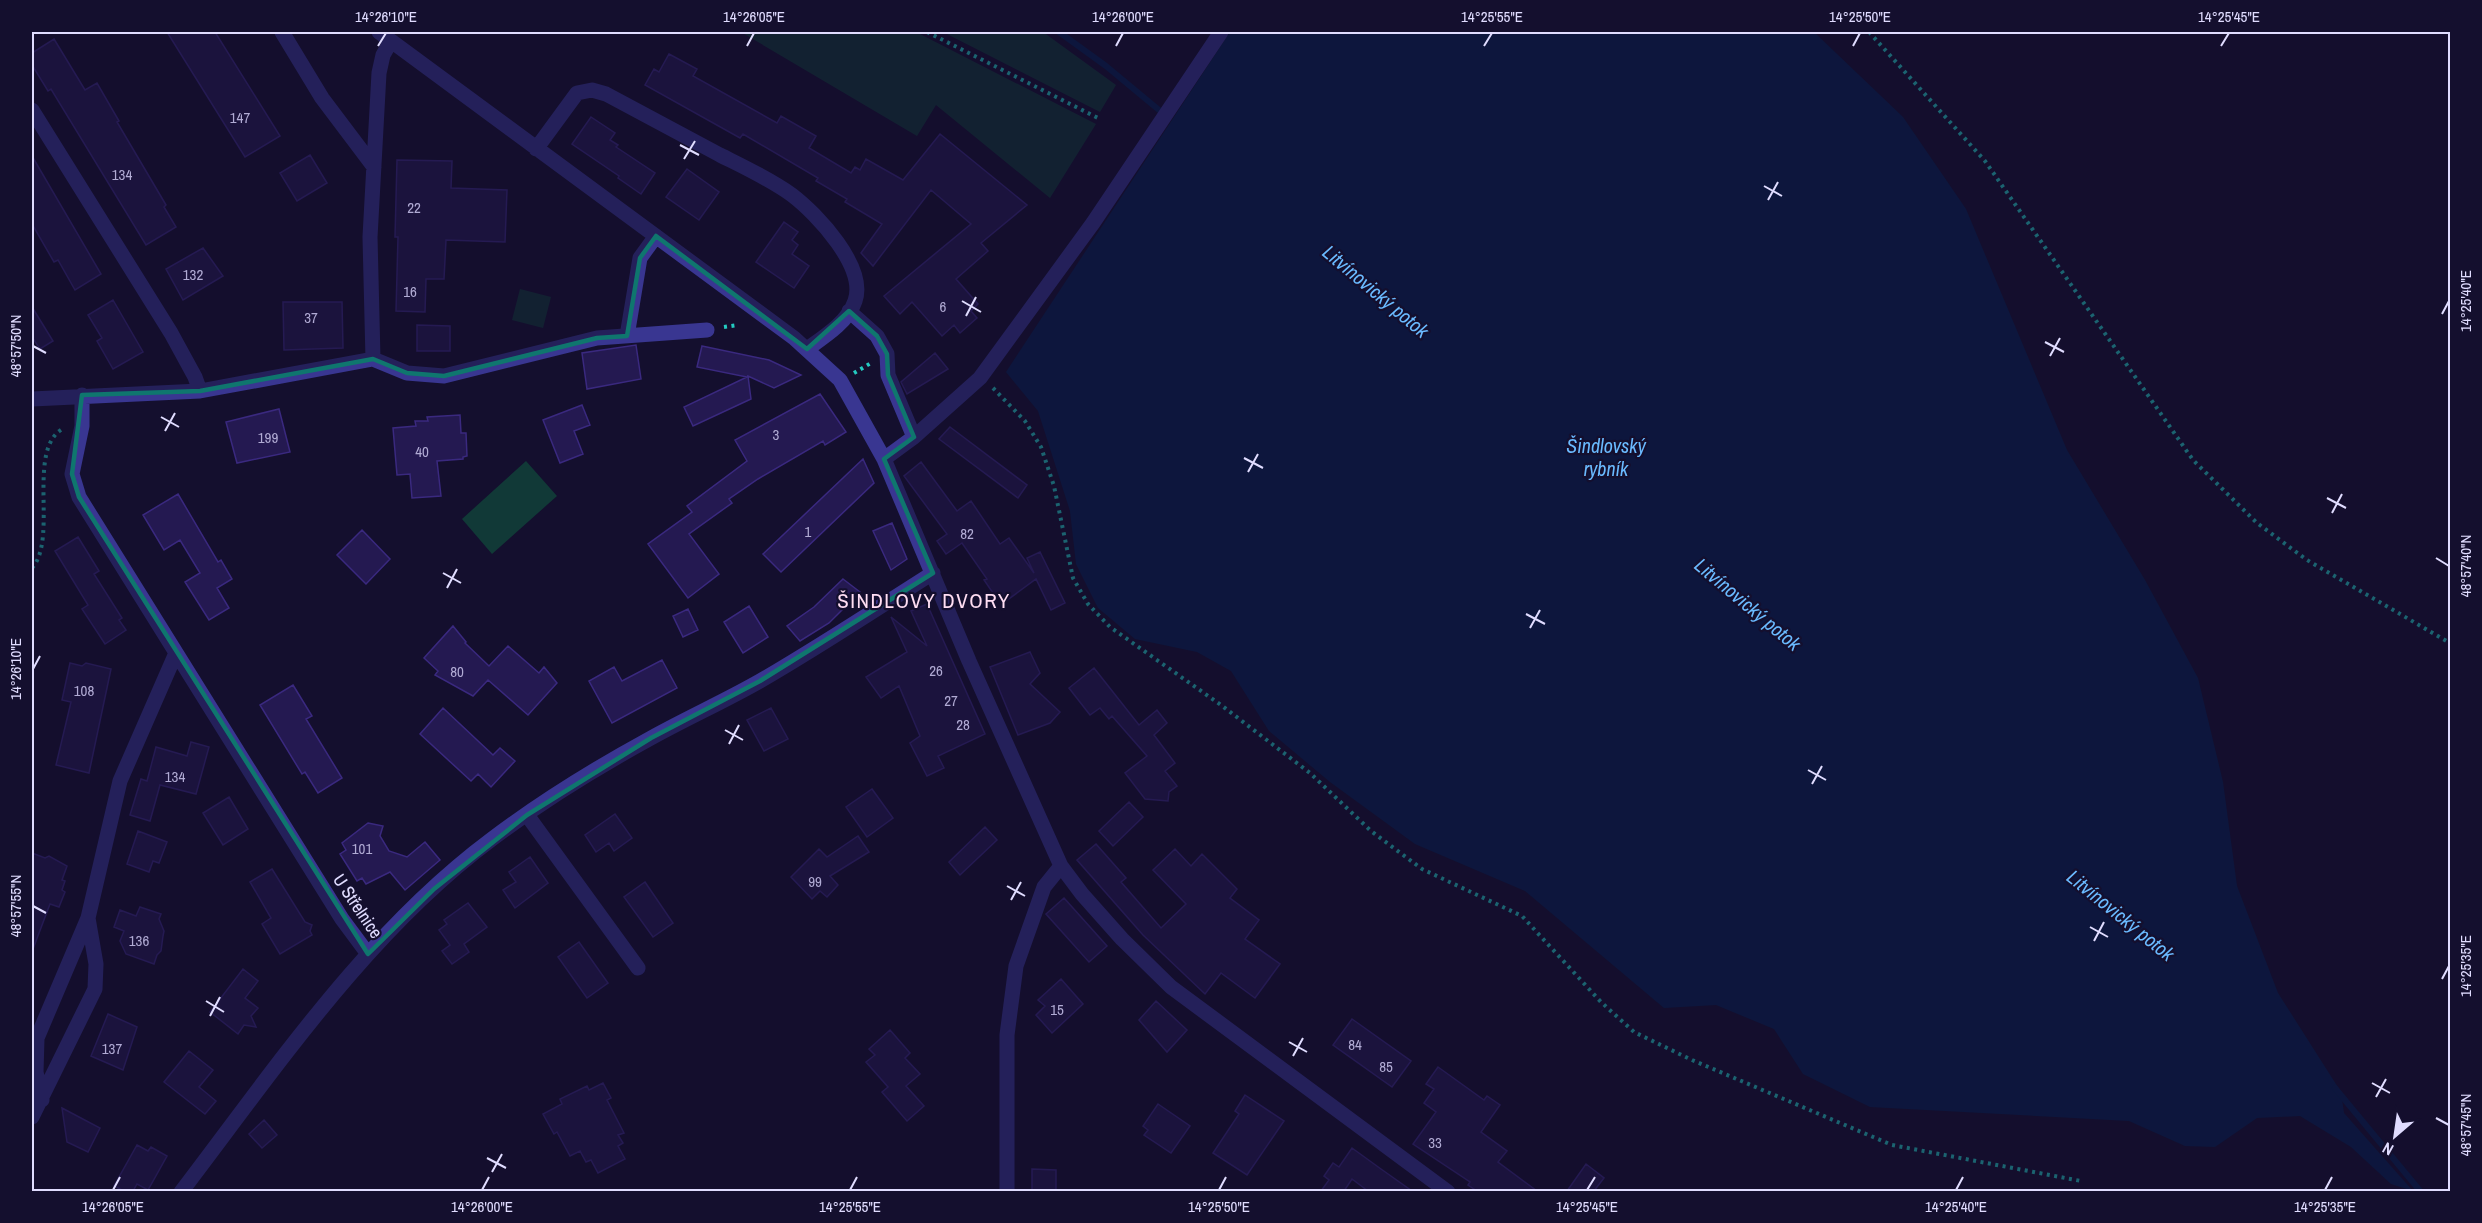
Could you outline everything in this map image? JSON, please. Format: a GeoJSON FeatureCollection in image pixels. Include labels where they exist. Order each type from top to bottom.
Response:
{"type":"FeatureCollection","features":[{"type":"Feature","properties":{"kind":"street"},"geometry":{"type":"LineString","coordinates":[[282,32],[322,98],[374,167]]}},
{"type":"Feature","properties":{"kind":"street"},"geometry":{"type":"LineString","coordinates":[[884,459],[914,437],[980,378],[1093,223],[1221,32]]}},
{"type":"Feature","properties":{"kind":"street"},"geometry":{"type":"LineString","coordinates":[[373,359],[370,237],[379,73],[385,36]]}},
{"type":"Feature","properties":{"kind":"street"},"geometry":{"type":"LineString","coordinates":[[385,36],[807,349],[840,380],[884,459],[978,682],[1061,867],[1122,939],[1171,987],[1448,1191]]}},
{"type":"Feature","properties":{"kind":"street"},"geometry":{"type":"LineString","coordinates":[[536,149],[577,93],[592,90],[606,94],[765,178],[793,196],[818,220],[853,267],[856,300],[845,319],[807,349]]}},
{"type":"Feature","properties":{"kind":"street"},"geometry":{"type":"LineString","coordinates":[[32,111],[171,333],[200,391]]}},
{"type":"Feature","properties":{"kind":"street"},"geometry":{"type":"LineString","coordinates":[[627,336],[640,258],[656,236]]}},
{"type":"Feature","properties":{"kind":"street"},"geometry":{"type":"LineString","coordinates":[[849,311],[877,336],[887,354],[888,375],[914,437]]}},
{"type":"Feature","properties":{"kind":"street"},"geometry":{"type":"LineString","coordinates":[[32,399],[200,391],[373,359],[407,373],[444,376],[597,338],[707,330]]}},
{"type":"Feature","properties":{"kind":"street","name":"U Střelnice"},"geometry":{"type":"LineString","coordinates":[[82,395],[81,423],[72,474],[79,497],[342,919],[368,954],[309,1026],[182,1191]]}},
{"type":"Feature","properties":{"kind":"street"},"geometry":{"type":"LineString","coordinates":[[368,954],[434,889],[491,840],[526,815],[651,738],[760,681],[933,573]]}},
{"type":"Feature","properties":{"kind":"street"},"geometry":{"type":"LineString","coordinates":[[42,1100],[36,1072],[37,1038],[88,918],[120,781],[176,653]]}},
{"type":"Feature","properties":{"kind":"street"},"geometry":{"type":"LineString","coordinates":[[526,815],[638,968]]}},
{"type":"Feature","properties":{"kind":"street"},"geometry":{"type":"LineString","coordinates":[[1007,1191],[1007,1035],[1016,966],[1044,887],[1061,867]]}},
{"type":"Feature","properties":{"kind":"street"},"geometry":{"type":"LineString","coordinates":[[32,1117],[95,989],[96,964],[88,918]]}},
{"type":"Feature","properties":{"kind":"path"},"geometry":{"type":"LineString","coordinates":[[927,32],[1098,118]]}},
{"type":"Feature","properties":{"kind":"path"},"geometry":{"type":"LineString","coordinates":[[1869,32],[1985,161],[2193,460],[2257,523],[2307,560],[2451,643]]}},
{"type":"Feature","properties":{"kind":"path"},"geometry":{"type":"LineString","coordinates":[[858,371],[867,365]]}},
{"type":"Feature","properties":{"kind":"path"},"geometry":{"type":"LineString","coordinates":[[980,378],[1002,396],[1025,421],[1041,447],[1054,486],[1073,578],[1088,604],[1110,627],[1221,705],[1310,773],[1371,831],[1422,869],[1522,916],[1601,1002],[1634,1032],[1692,1060],[1893,1145],[2081,1181]]}},
{"type":"Feature","properties":{"kind":"path"},"geometry":{"type":"LineString","coordinates":[[32,568],[37,562],[41,546],[46,454],[52,438],[60,430],[81,423]]}},
{"type":"Feature","properties":{"kind":"highlighted area"},"geometry":{"type":"Polygon","coordinates":[[[656,236],[807,349],[849,311],[877,336],[887,354],[888,375],[914,437],[884,459],[933,573],[760,681],[651,738],[527,815],[434,889],[368,954],[79,497],[72,474],[82,395],[200,391],[373,359],[407,373],[444,376],[597,338],[627,336],[640,258],[656,236]]]}},
{"type":"Feature","properties":{"kind":"green space"},"geometry":{"type":"Polygon","coordinates":[[[741,32],[916,32],[1096,124],[1050,198],[936,105],[917,136],[741,32]]]}},
{"type":"Feature","properties":{"kind":"green space"},"geometry":{"type":"Polygon","coordinates":[[[943,32],[1043,32],[1116,85],[1100,112],[943,32]]]}},
{"type":"Feature","properties":{"kind":"green space"},"geometry":{"type":"Polygon","coordinates":[[[520,289],[551,297],[543,328],[512,320],[520,289]]]}},
{"type":"Feature","properties":{"kind":"green space"},"geometry":{"type":"Polygon","coordinates":[[[526,461],[557,496],[492,554],[462,519],[526,461]]]}},
{"type":"Feature","properties":{"kind":"water","name":"Šindlovský rybník"},"geometry":{"type":"Polygon","coordinates":[[[1230,32],[1814,32],[1903,117],[1966,209],[2067,450],[2145,580],[2198,678],[2223,782],[2237,886],[2278,993],[2341,1092],[2344,1113],[2413,1191],[2391,1184],[2351,1147],[2300,1116],[2257,1118],[2215,1147],[2185,1146],[2129,1121],[1870,1107],[1803,1074],[1774,1029],[1716,1005],[1664,1008],[1525,891],[1415,844],[1330,782],[1269,731],[1231,671],[1197,652],[1135,639],[1098,608],[1076,564],[1070,511],[1038,411],[1006,372],[1230,32]]]}},
{"type":"Feature","properties":{"kind":"building"},"geometry":{"type":"Polygon","coordinates":[[[167,32],[215,32],[280,136],[245,157],[167,32]]]}},
{"type":"Feature","properties":{"kind":"building"},"geometry":{"type":"Polygon","coordinates":[[[54,39],[85,90],[97,83],[166,205],[164,207],[176,227],[146,245],[51,89],[48,91],[32,65],[32,53],[54,39]]]}},
{"type":"Feature","properties":{"kind":"building"},"geometry":{"type":"Polygon","coordinates":[[[669,54],[697,69],[693,76],[777,123],[781,116],[816,136],[809,148],[851,173],[855,167],[860,170],[866,159],[903,180],[940,134],[1027,205],[981,243],[988,251],[956,279],[978,304],[971,311],[977,318],[960,333],[954,325],[942,336],[912,302],[900,314],[884,296],[971,224],[931,190],[873,266],[861,253],[882,224],[845,202],[847,199],[816,181],[818,178],[743,134],[740,138],[645,85],[654,69],[659,72],[669,54]]]}},
{"type":"Feature","properties":{"kind":"building"},"geometry":{"type":"Polygon","coordinates":[[[591,117],[615,133],[610,140],[618,145],[616,147],[655,173],[641,194],[572,144],[591,117]]]}},
{"type":"Feature","properties":{"kind":"building"},"geometry":{"type":"Polygon","coordinates":[[[310,155],[327,183],[297,201],[280,173],[310,155]]]}},
{"type":"Feature","properties":{"kind":"building"},"geometry":{"type":"Polygon","coordinates":[[[32,156],[101,274],[75,290],[58,260],[54,262],[32,224],[32,156]]]}},
{"type":"Feature","properties":{"kind":"building"},"geometry":{"type":"Polygon","coordinates":[[[397,160],[452,161],[451,188],[507,190],[505,242],[446,240],[444,279],[426,279],[425,312],[396,311],[397,160]]]}},
{"type":"Feature","properties":{"kind":"building"},"geometry":{"type":"Polygon","coordinates":[[[687,169],[719,192],[699,220],[666,197],[687,169]]]}},
{"type":"Feature","properties":{"kind":"building"},"geometry":{"type":"Polygon","coordinates":[[[784,222],[798,232],[792,240],[798,245],[792,254],[809,266],[794,288],[756,262],[784,222]]]}},
{"type":"Feature","properties":{"kind":"building"},"geometry":{"type":"Polygon","coordinates":[[[203,248],[223,276],[183,300],[166,269],[203,248]]]}},
{"type":"Feature","properties":{"kind":"building"},"geometry":{"type":"Polygon","coordinates":[[[113,300],[143,352],[113,369],[97,341],[102,338],[88,315],[113,300]]]}},
{"type":"Feature","properties":{"kind":"building"},"geometry":{"type":"Polygon","coordinates":[[[283,302],[342,302],[343,348],[284,350],[283,302]]]}},
{"type":"Feature","properties":{"kind":"building"},"geometry":{"type":"Polygon","coordinates":[[[32,307],[53,341],[40,349],[32,337],[32,307]]]}},
{"type":"Feature","properties":{"kind":"building"},"geometry":{"type":"Polygon","coordinates":[[[417,325],[450,326],[450,351],[417,351],[417,325]]]}},
{"type":"Feature","properties":{"kind":"building"},"geometry":{"type":"Polygon","coordinates":[[[636,345],[641,379],[587,389],[582,353],[636,345]]]}},
{"type":"Feature","properties":{"kind":"building"},"geometry":{"type":"Polygon","coordinates":[[[702,346],[769,360],[801,375],[774,388],[748,376],[751,399],[693,426],[684,407],[747,377],[697,367],[702,346]]]}},
{"type":"Feature","properties":{"kind":"building"},"geometry":{"type":"Polygon","coordinates":[[[935,353],[948,369],[907,394],[901,382],[935,353]]]}},
{"type":"Feature","properties":{"kind":"building"},"geometry":{"type":"Polygon","coordinates":[[[820,394],[846,432],[825,445],[823,441],[758,479],[729,499],[732,503],[689,534],[719,574],[688,598],[648,544],[692,512],[687,506],[747,461],[735,440],[820,394]]]}},
{"type":"Feature","properties":{"kind":"building"},"geometry":{"type":"Polygon","coordinates":[[[582,405],[590,425],[574,431],[583,454],[560,463],[543,420],[582,405]]]}},
{"type":"Feature","properties":{"kind":"building"},"geometry":{"type":"Polygon","coordinates":[[[279,409],[290,452],[237,463],[226,422],[279,409]]]}},
{"type":"Feature","properties":{"kind":"building"},"geometry":{"type":"Polygon","coordinates":[[[460,415],[461,433],[466,433],[467,456],[463,459],[437,461],[441,496],[412,498],[410,474],[397,475],[393,428],[416,426],[415,421],[428,421],[427,417],[460,415]]]}},
{"type":"Feature","properties":{"kind":"building"},"geometry":{"type":"Polygon","coordinates":[[[950,427],[1027,485],[1018,498],[939,439],[950,427]]]}},
{"type":"Feature","properties":{"kind":"building"},"geometry":{"type":"Polygon","coordinates":[[[863,459],[874,483],[781,572],[763,554],[863,459]]]}},
{"type":"Feature","properties":{"kind":"building"},"geometry":{"type":"Polygon","coordinates":[[[921,462],[957,511],[971,501],[1000,544],[1009,538],[1034,573],[1027,558],[1040,552],[1065,603],[1051,610],[1036,579],[1006,601],[1000,593],[995,596],[984,580],[987,579],[962,543],[946,554],[937,541],[947,534],[904,476],[921,462]]]}},
{"type":"Feature","properties":{"kind":"building"},"geometry":{"type":"Polygon","coordinates":[[[178,494],[218,562],[221,560],[232,579],[217,588],[229,608],[209,620],[185,582],[200,573],[180,540],[164,550],[143,515],[178,494]]]}},
{"type":"Feature","properties":{"kind":"building"},"geometry":{"type":"Polygon","coordinates":[[[892,523],[907,559],[891,570],[873,531],[892,523]]]}},
{"type":"Feature","properties":{"kind":"building"},"geometry":{"type":"Polygon","coordinates":[[[362,530],[390,559],[366,584],[337,555],[362,530]]]}},
{"type":"Feature","properties":{"kind":"building"},"geometry":{"type":"Polygon","coordinates":[[[78,537],[99,571],[94,574],[122,618],[119,620],[126,630],[105,644],[82,609],[88,605],[55,551],[78,537]]]}},
{"type":"Feature","properties":{"kind":"building"},"geometry":{"type":"Polygon","coordinates":[[[843,579],[860,592],[829,623],[800,641],[787,626],[814,607],[843,579]]]}},
{"type":"Feature","properties":{"kind":"building"},"geometry":{"type":"Polygon","coordinates":[[[927,604],[985,734],[938,756],[944,768],[927,776],[910,743],[920,736],[899,686],[881,698],[866,677],[907,652],[891,617],[927,646],[911,611],[927,604]]]}},
{"type":"Feature","properties":{"kind":"building"},"geometry":{"type":"Polygon","coordinates":[[[749,606],[768,637],[743,653],[724,622],[749,606]]]}},
{"type":"Feature","properties":{"kind":"building"},"geometry":{"type":"Polygon","coordinates":[[[688,609],[698,630],[683,637],[673,616],[688,609]]]}},
{"type":"Feature","properties":{"kind":"building"},"geometry":{"type":"Polygon","coordinates":[[[453,626],[465,643],[489,666],[508,646],[539,673],[544,667],[557,683],[528,715],[488,680],[473,696],[435,675],[438,671],[424,658],[453,626]]]}},
{"type":"Feature","properties":{"kind":"building"},"geometry":{"type":"Polygon","coordinates":[[[1030,652],[1040,673],[1030,684],[1060,712],[1050,723],[1018,735],[990,667],[1030,652]]]}},
{"type":"Feature","properties":{"kind":"building"},"geometry":{"type":"Polygon","coordinates":[[[662,660],[677,688],[612,723],[589,681],[614,667],[622,681],[662,660]]]}},
{"type":"Feature","properties":{"kind":"building"},"geometry":{"type":"Polygon","coordinates":[[[70,663],[82,666],[86,663],[111,669],[89,773],[56,765],[71,702],[62,700],[70,663]]]}},
{"type":"Feature","properties":{"kind":"building"},"geometry":{"type":"Polygon","coordinates":[[[1094,668],[1139,725],[1157,710],[1167,723],[1154,735],[1175,763],[1165,771],[1177,786],[1169,792],[1168,801],[1145,799],[1125,773],[1147,756],[1112,716],[1109,719],[1100,708],[1090,715],[1069,688],[1094,668]]]}},
{"type":"Feature","properties":{"kind":"building"},"geometry":{"type":"Polygon","coordinates":[[[293,685],[312,716],[306,719],[342,778],[318,793],[305,772],[302,774],[260,705],[293,685]]]}},
{"type":"Feature","properties":{"kind":"building"},"geometry":{"type":"Polygon","coordinates":[[[443,708],[493,755],[500,748],[515,761],[491,787],[478,774],[471,781],[420,734],[443,708]]]}},
{"type":"Feature","properties":{"kind":"building"},"geometry":{"type":"Polygon","coordinates":[[[771,708],[788,739],[764,751],[747,720],[771,708]]]}},
{"type":"Feature","properties":{"kind":"building"},"geometry":{"type":"Polygon","coordinates":[[[191,742],[209,747],[196,794],[160,785],[150,821],[130,815],[141,779],[147,781],[156,747],[187,756],[191,742]]]}},
{"type":"Feature","properties":{"kind":"building"},"geometry":{"type":"Polygon","coordinates":[[[872,789],[893,818],[867,837],[846,807],[872,789]]]}},
{"type":"Feature","properties":{"kind":"building"},"geometry":{"type":"Polygon","coordinates":[[[229,797],[248,829],[223,845],[203,813],[229,797]]]}},
{"type":"Feature","properties":{"kind":"building"},"geometry":{"type":"Polygon","coordinates":[[[1129,802],[1143,817],[1113,846],[1099,831],[1129,802]]]}},
{"type":"Feature","properties":{"kind":"building"},"geometry":{"type":"Polygon","coordinates":[[[615,814],[632,838],[614,851],[609,843],[596,852],[585,835],[615,814]]]}},
{"type":"Feature","properties":{"kind":"building"},"geometry":{"type":"Polygon","coordinates":[[[368,823],[383,826],[380,836],[389,851],[407,857],[425,842],[440,860],[405,890],[390,872],[366,884],[362,878],[357,881],[340,854],[346,850],[342,843],[368,823]]]}},
{"type":"Feature","properties":{"kind":"building"},"geometry":{"type":"Polygon","coordinates":[[[985,827],[997,840],[960,875],[949,862],[985,827]]]}},
{"type":"Feature","properties":{"kind":"building"},"geometry":{"type":"Polygon","coordinates":[[[138,831],[167,842],[159,863],[153,861],[149,872],[127,864],[138,831]]]}},
{"type":"Feature","properties":{"kind":"building"},"geometry":{"type":"Polygon","coordinates":[[[858,836],[869,852],[830,876],[838,885],[827,897],[820,891],[812,899],[791,877],[819,849],[827,857],[858,836]]]}},
{"type":"Feature","properties":{"kind":"building"},"geometry":{"type":"Polygon","coordinates":[[[1096,844],[1126,878],[1121,882],[1161,928],[1186,904],[1153,870],[1175,849],[1191,866],[1202,854],[1237,889],[1230,898],[1259,920],[1245,939],[1280,964],[1255,998],[1221,973],[1205,994],[1143,935],[1077,860],[1096,844]]]}},
{"type":"Feature","properties":{"kind":"building"},"geometry":{"type":"Polygon","coordinates":[[[32,853],[45,858],[49,856],[67,866],[62,880],[65,881],[62,890],[65,892],[59,907],[50,904],[33,949],[32,853]]]}},
{"type":"Feature","properties":{"kind":"building"},"geometry":{"type":"Polygon","coordinates":[[[530,857],[548,883],[515,908],[503,890],[516,882],[509,872],[530,857]]]}},
{"type":"Feature","properties":{"kind":"building"},"geometry":{"type":"Polygon","coordinates":[[[272,869],[305,922],[312,925],[310,931],[312,935],[280,954],[262,924],[271,918],[250,882],[272,869]]]}},
{"type":"Feature","properties":{"kind":"building"},"geometry":{"type":"Polygon","coordinates":[[[645,882],[673,923],[653,937],[624,897],[645,882]]]}},
{"type":"Feature","properties":{"kind":"building"},"geometry":{"type":"Polygon","coordinates":[[[1064,898],[1107,946],[1089,962],[1046,914],[1064,898]]]}},
{"type":"Feature","properties":{"kind":"building"},"geometry":{"type":"Polygon","coordinates":[[[468,903],[487,927],[464,944],[469,952],[452,964],[442,951],[450,945],[439,930],[447,924],[444,920],[468,903]]]}},
{"type":"Feature","properties":{"kind":"building"},"geometry":{"type":"Polygon","coordinates":[[[140,907],[161,914],[159,919],[164,931],[161,951],[154,964],[126,954],[120,941],[124,931],[114,927],[120,910],[136,916],[140,907]]]}},
{"type":"Feature","properties":{"kind":"building"},"geometry":{"type":"Polygon","coordinates":[[[579,942],[608,983],[587,998],[558,957],[579,942]]]}},
{"type":"Feature","properties":{"kind":"building"},"geometry":{"type":"Polygon","coordinates":[[[243,969],[258,981],[245,998],[258,1008],[251,1016],[256,1027],[244,1025],[238,1034],[210,1012],[243,969]]]}},
{"type":"Feature","properties":{"kind":"building"},"geometry":{"type":"Polygon","coordinates":[[[1061,979],[1083,1004],[1052,1033],[1036,1015],[1045,1006],[1038,1000],[1061,979]]]}},
{"type":"Feature","properties":{"kind":"building"},"geometry":{"type":"Polygon","coordinates":[[[1156,1001],[1187,1030],[1167,1052],[1139,1020],[1156,1001]]]}},
{"type":"Feature","properties":{"kind":"building"},"geometry":{"type":"Polygon","coordinates":[[[108,1014],[137,1027],[123,1070],[91,1056],[108,1014]]]}},
{"type":"Feature","properties":{"kind":"building"},"geometry":{"type":"Polygon","coordinates":[[[1352,1019],[1411,1061],[1392,1087],[1333,1045],[1352,1019]]]}},
{"type":"Feature","properties":{"kind":"building"},"geometry":{"type":"Polygon","coordinates":[[[890,1030],[910,1053],[905,1058],[920,1074],[906,1086],[924,1106],[907,1121],[882,1092],[888,1087],[866,1062],[875,1055],[869,1049],[890,1030]]]}},
{"type":"Feature","properties":{"kind":"building"},"geometry":{"type":"Polygon","coordinates":[[[189,1051],[213,1070],[199,1087],[216,1101],[205,1114],[164,1082],[189,1051]]]}},
{"type":"Feature","properties":{"kind":"building"},"geometry":{"type":"Polygon","coordinates":[[[1438,1067],[1484,1100],[1487,1096],[1500,1105],[1481,1132],[1507,1151],[1498,1162],[1537,1191],[1477,1191],[1468,1185],[1470,1182],[1413,1144],[1436,1112],[1424,1103],[1434,1089],[1426,1084],[1438,1067]]]}},
{"type":"Feature","properties":{"kind":"building"},"geometry":{"type":"Polygon","coordinates":[[[603,1083],[611,1098],[607,1100],[624,1133],[618,1135],[623,1143],[618,1146],[625,1159],[598,1173],[591,1160],[586,1162],[580,1151],[570,1156],[557,1132],[554,1134],[543,1114],[562,1104],[560,1099],[587,1086],[589,1090],[603,1083]]]}},
{"type":"Feature","properties":{"kind":"building"},"geometry":{"type":"Polygon","coordinates":[[[1245,1095],[1284,1121],[1247,1175],[1213,1153],[1239,1114],[1235,1111],[1245,1095]]]}},
{"type":"Feature","properties":{"kind":"building"},"geometry":{"type":"Polygon","coordinates":[[[1158,1104],[1190,1126],[1171,1153],[1144,1135],[1148,1130],[1143,1126],[1158,1104]]]}},
{"type":"Feature","properties":{"kind":"building"},"geometry":{"type":"Polygon","coordinates":[[[62,1108],[100,1128],[88,1152],[67,1142],[62,1108]]]}},
{"type":"Feature","properties":{"kind":"building"},"geometry":{"type":"Polygon","coordinates":[[[264,1120],[277,1135],[262,1148],[249,1134],[264,1120]]]}},
{"type":"Feature","properties":{"kind":"building"},"geometry":{"type":"Polygon","coordinates":[[[137,1145],[148,1151],[151,1147],[167,1156],[148,1190],[137,1184],[133,1191],[124,1191],[114,1186],[137,1145]]]}},
{"type":"Feature","properties":{"kind":"building"},"geometry":{"type":"Polygon","coordinates":[[[1352,1148],[1412,1191],[1368,1191],[1352,1179],[1344,1191],[1321,1191],[1329,1180],[1324,1176],[1333,1163],[1339,1167],[1352,1148]]]}},
{"type":"Feature","properties":{"kind":"building"},"geometry":{"type":"Polygon","coordinates":[[[1586,1164],[1604,1178],[1594,1191],[1567,1191],[1586,1164]]]}},
{"type":"Feature","properties":{"kind":"building"},"geometry":{"type":"Polygon","coordinates":[[[1032,1169],[1056,1170],[1056,1191],[1032,1191],[1032,1169]]]}},
{"type":"Feature","properties":{"kind":"waterway","name":"Litvínovický potok"},"geometry":{"type":"LineString","coordinates":[[1059,32],[1106,66],[1165,115]]}},
{"type":"Feature","properties":{"kind":"waterway","name":"Litvínovický potok"},"geometry":{"type":"LineString","coordinates":[[2335,1088],[2421,1192]]}},
{"type":"Feature","properties":{"kind":"district","name":"ŠINDLOVY DVORY"},"geometry":{"type":"Point","coordinates":[924,600]}}]}
